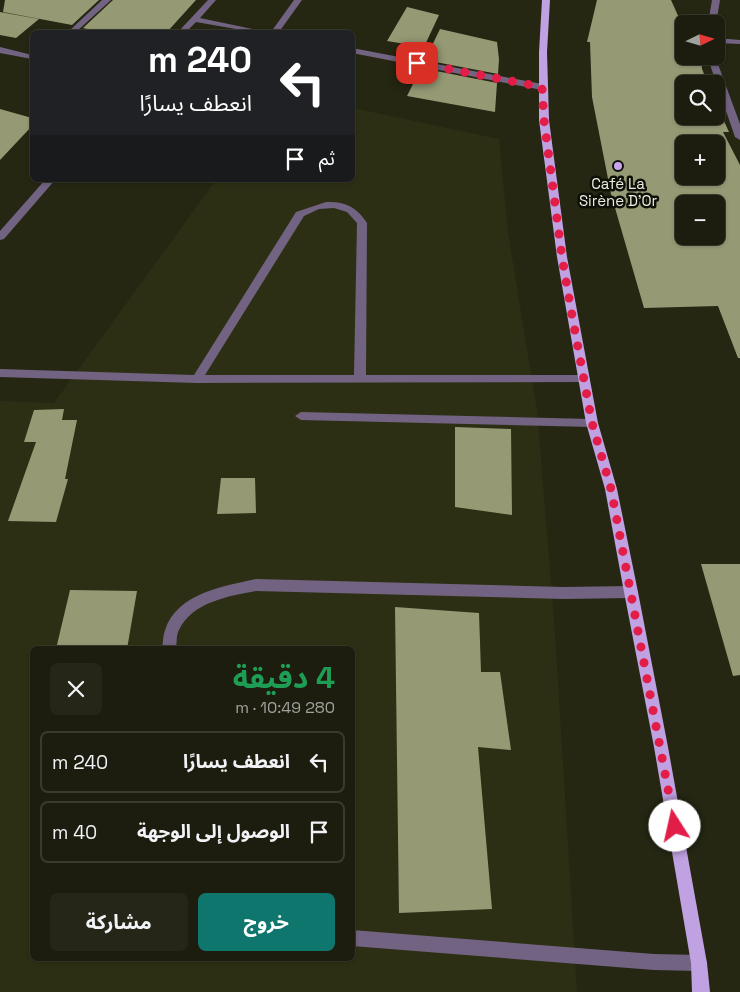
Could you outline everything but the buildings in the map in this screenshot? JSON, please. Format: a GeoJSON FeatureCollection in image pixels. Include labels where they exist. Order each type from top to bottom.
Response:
{"type":"FeatureCollection","features":[{"type":"Feature","properties":{"kind":"main road"},"geometry":{"type":"LineString","coordinates":[[546,0],[542,87],[544,120],[562,257],[592,423],[611,489],[662,747],[699,963],[701,992]]}},
{"type":"Feature","properties":{"kind":"street"},"geometry":{"type":"LineString","coordinates":[[74,30],[107,0]]}},
{"type":"Feature","properties":{"kind":"street"},"geometry":{"type":"LineString","coordinates":[[184,30],[212,0]]}},
{"type":"Feature","properties":{"kind":"street"},"geometry":{"type":"LineString","coordinates":[[276,30],[298,0]]}},
{"type":"Feature","properties":{"kind":"street"},"geometry":{"type":"LineString","coordinates":[[714,15],[716,0]]}},
{"type":"Feature","properties":{"kind":"street"},"geometry":{"type":"LineString","coordinates":[[195,19],[253,30]]}},
{"type":"Feature","properties":{"kind":"street"},"geometry":{"type":"LineString","coordinates":[[725,41],[740,42]]}},
{"type":"Feature","properties":{"kind":"street"},"geometry":{"type":"LineString","coordinates":[[0,50],[30,56]]}},
{"type":"Feature","properties":{"kind":"street"},"geometry":{"type":"LineString","coordinates":[[355,51],[542,87]]}},
{"type":"Feature","properties":{"kind":"street"},"geometry":{"type":"LineString","coordinates":[[712,65],[740,137]]}},
{"type":"Feature","properties":{"kind":"street"},"geometry":{"type":"LineString","coordinates":[[0,237],[48,182]]}},
{"type":"Feature","properties":{"kind":"street"},"geometry":{"type":"LineString","coordinates":[[197,379],[300,214],[310,208],[331,205],[347,207],[358,213],[362,223],[360,379]]}},
{"type":"Feature","properties":{"kind":"street"},"geometry":{"type":"LineString","coordinates":[[0,373],[197,379],[584,380]]}},
{"type":"Feature","properties":{"kind":"street"},"geometry":{"type":"LineString","coordinates":[[301,416],[592,423]]}},
{"type":"Feature","properties":{"kind":"street"},"geometry":{"type":"LineString","coordinates":[[169,646],[172,629],[189,609],[212,594],[256,585],[563,593],[631,592]]}},
{"type":"Feature","properties":{"kind":"street"},"geometry":{"type":"LineString","coordinates":[[355,938],[654,962],[699,963]]}},
{"type":"Feature","properties":{"kind":"shaded area"},"geometry":{"type":"Polygon","coordinates":[[[355,108],[499,139],[508,232],[537,411],[554,618],[577,992],[0,992],[0,401],[54,403],[215,182],[355,182],[355,108]]]}},
{"type":"Feature","properties":{"kind":"place","name":"Café La Sirène D'Or"},"geometry":{"type":"Point","coordinates":[618,166]}},
{"type":"Feature","properties":{"kind":"route"},"geometry":{"type":"LineString","coordinates":[[417,63],[542,87],[544,120],[571,310],[592,423],[611,489],[662,747],[675,826]]}}]}
